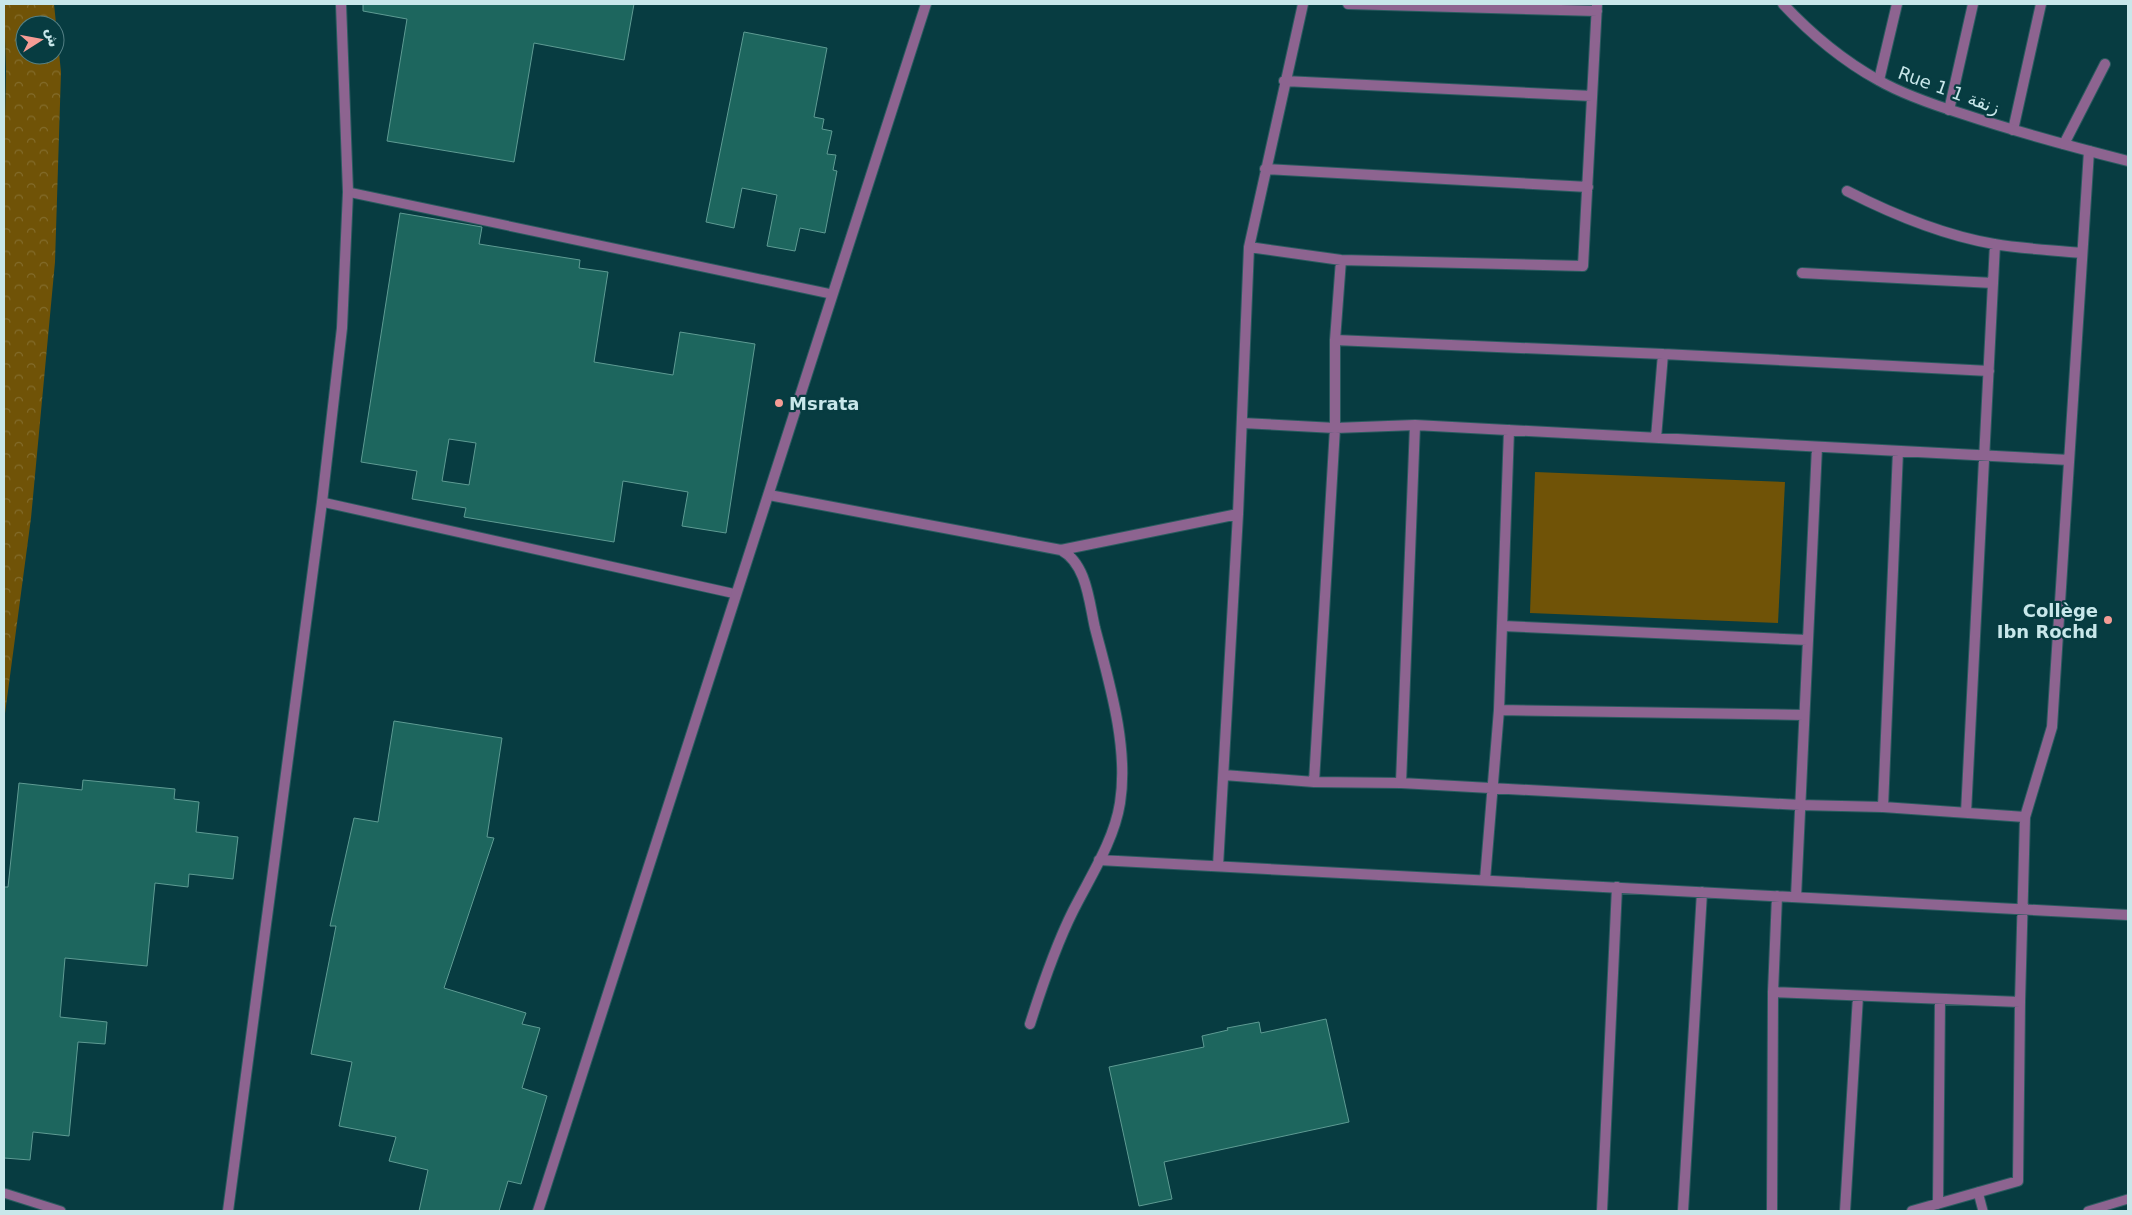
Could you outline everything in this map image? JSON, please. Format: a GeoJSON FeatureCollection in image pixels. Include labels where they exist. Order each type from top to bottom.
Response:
{"type":"FeatureCollection","features":[{"type":"Feature","properties":{"kind":"street"},"geometry":{"type":"LineString","coordinates":[[228,1211],[322,502],[342,328],[348,192],[341,4]]}},
{"type":"Feature","properties":{"kind":"street"},"geometry":{"type":"LineString","coordinates":[[538,1211],[769,495],[831,294],[926,4]]}},
{"type":"Feature","properties":{"kind":"street"},"geometry":{"type":"LineString","coordinates":[[1218,866],[1238,514],[1249,247],[1284,81],[1303,4]]}},
{"type":"Feature","properties":{"kind":"street"},"geometry":{"type":"LineString","coordinates":[[1249,247],[1341,260],[1583,266],[1597,7],[1348,4]]}},
{"type":"Feature","properties":{"kind":"street","name":"Rue 1 زنقة 1"},"geometry":{"type":"LineString","coordinates":[[1783,4],[1807,30],[1842,57],[1879,80],[1917,98],[2013,130],[2128,161]]}},
{"type":"Feature","properties":{"kind":"street"},"geometry":{"type":"LineString","coordinates":[[1879,80],[1897,4]]}},
{"type":"Feature","properties":{"kind":"street"},"geometry":{"type":"LineString","coordinates":[[1949,110],[1973,4]]}},
{"type":"Feature","properties":{"kind":"street"},"geometry":{"type":"LineString","coordinates":[[2013,130],[2041,4]]}},
{"type":"Feature","properties":{"kind":"street"},"geometry":{"type":"LineString","coordinates":[[2064,144],[2105,64]]}},
{"type":"Feature","properties":{"kind":"street"},"geometry":{"type":"LineString","coordinates":[[1284,81],[1592,96]]}},
{"type":"Feature","properties":{"kind":"street"},"geometry":{"type":"LineString","coordinates":[[1916,1211],[2018,1181],[2025,816],[2052,727],[2088,151]]}},
{"type":"Feature","properties":{"kind":"street"},"geometry":{"type":"LineString","coordinates":[[1265,169],[1588,187]]}},
{"type":"Feature","properties":{"kind":"street"},"geometry":{"type":"LineString","coordinates":[[1847,191],[1907,219],[1939,230],[1996,244],[2082,253]]}},
{"type":"Feature","properties":{"kind":"street"},"geometry":{"type":"LineString","coordinates":[[1966,813],[1996,244]]}},
{"type":"Feature","properties":{"kind":"street"},"geometry":{"type":"LineString","coordinates":[[1314,782],[1335,428],[1335,340],[1341,260]]}},
{"type":"Feature","properties":{"kind":"street"},"geometry":{"type":"LineString","coordinates":[[1802,273],[1993,282]]}},
{"type":"Feature","properties":{"kind":"street"},"geometry":{"type":"LineString","coordinates":[[1335,340],[1989,370]]}},
{"type":"Feature","properties":{"kind":"street"},"geometry":{"type":"LineString","coordinates":[[1656,438],[1663,354]]}},
{"type":"Feature","properties":{"kind":"street"},"geometry":{"type":"LineString","coordinates":[[1242,423],[1335,428],[1415,425],[2069,460]]}},
{"type":"Feature","properties":{"kind":"street"},"geometry":{"type":"LineString","coordinates":[[1401,783],[1415,425]]}},
{"type":"Feature","properties":{"kind":"street"},"geometry":{"type":"LineString","coordinates":[[1485,880],[1499,710],[1509,430]]}},
{"type":"Feature","properties":{"kind":"street"},"geometry":{"type":"LineString","coordinates":[[1796,897],[1817,447]]}},
{"type":"Feature","properties":{"kind":"street"},"geometry":{"type":"LineString","coordinates":[[1882,807],[1898,451]]}},
{"type":"Feature","properties":{"kind":"street"},"geometry":{"type":"LineString","coordinates":[[769,495],[1062,550],[1238,514]]}},
{"type":"Feature","properties":{"kind":"street"},"geometry":{"type":"LineString","coordinates":[[1030,1024],[1044,981],[1072,913],[1099,860],[1115,823],[1120,803],[1122,766],[1113,698],[1089,598],[1077,565],[1071,556],[1062,550]]}},
{"type":"Feature","properties":{"kind":"street"},"geometry":{"type":"LineString","coordinates":[[1503,626],[1807,640]]}},
{"type":"Feature","properties":{"kind":"street"},"geometry":{"type":"LineString","coordinates":[[1499,710],[1804,716]]}},
{"type":"Feature","properties":{"kind":"street"},"geometry":{"type":"LineString","coordinates":[[1224,775],[1314,782],[1401,783],[2025,816]]}},
{"type":"Feature","properties":{"kind":"street"},"geometry":{"type":"LineString","coordinates":[[1099,860],[2128,915]]}},
{"type":"Feature","properties":{"kind":"street"},"geometry":{"type":"LineString","coordinates":[[1602,1211],[1617,887]]}},
{"type":"Feature","properties":{"kind":"street"},"geometry":{"type":"LineString","coordinates":[[1683,1211],[1702,892]]}},
{"type":"Feature","properties":{"kind":"street"},"geometry":{"type":"LineString","coordinates":[[1772,1211],[1777,896]]}},
{"type":"Feature","properties":{"kind":"street"},"geometry":{"type":"LineString","coordinates":[[1774,992],[2020,1002]]}},
{"type":"Feature","properties":{"kind":"street"},"geometry":{"type":"LineString","coordinates":[[1845,1211],[1858,996]]}},
{"type":"Feature","properties":{"kind":"street"},"geometry":{"type":"LineString","coordinates":[[1938,1204],[1940,999]]}},
{"type":"Feature","properties":{"kind":"lane"},"geometry":{"type":"LineString","coordinates":[[348,192],[831,294]]}},
{"type":"Feature","properties":{"kind":"lane"},"geometry":{"type":"LineString","coordinates":[[322,502],[736,594]]}},
{"type":"Feature","properties":{"kind":"lane"},"geometry":{"type":"LineString","coordinates":[[1978,1192],[1983,1211]]}},
{"type":"Feature","properties":{"kind":"lane"},"geometry":{"type":"LineString","coordinates":[[4,1193],[62,1211]]}},
{"type":"Feature","properties":{"kind":"lane"},"geometry":{"type":"LineString","coordinates":[[2088,1211],[2128,1199]]}},
{"type":"Feature","properties":{"kind":"green space"},"geometry":{"type":"Polygon","coordinates":[[[4,4],[54,4],[55,15],[15,15],[15,65],[60,65],[61,72],[55,262],[31,518],[4,721],[4,168],[6,71],[4,4]]]}},
{"type":"Feature","properties":{"kind":"green space"},"geometry":{"type":"Polygon","coordinates":[[[1535,472],[1785,482],[1778,623],[1530,613],[1535,472]]]}},
{"type":"Feature","properties":{"kind":"building"},"geometry":{"type":"Polygon","coordinates":[[[363,4],[634,4],[624,60],[534,43],[514,162],[387,141],[407,19],[363,11],[363,4]]]}},
{"type":"Feature","properties":{"kind":"building"},"geometry":{"type":"Polygon","coordinates":[[[744,32],[827,48],[814,117],[824,119],[822,129],[832,131],[827,154],[836,155],[833,170],[837,171],[825,233],[800,228],[795,251],[767,246],[777,195],[742,188],[734,228],[706,222],[744,32]]]}},
{"type":"Feature","properties":{"kind":"building"},"geometry":{"type":"Polygon","coordinates":[[[400,213],[482,227],[479,244],[580,260],[579,268],[608,272],[594,362],[673,375],[680,332],[755,344],[726,533],[682,526],[688,492],[623,481],[614,542],[464,517],[466,508],[412,499],[417,471],[361,462],[400,213]],[[449,439],[442,481],[469,485],[476,443],[449,439]]]}},
{"type":"Feature","properties":{"kind":"building"},"geometry":{"type":"Polygon","coordinates":[[[394,721],[502,738],[487,837],[494,838],[444,988],[526,1013],[522,1024],[540,1028],[522,1088],[547,1096],[521,1184],[508,1181],[499,1211],[419,1211],[428,1170],[389,1161],[396,1137],[339,1126],[352,1062],[311,1054],[336,926],[330,926],[354,818],[378,822],[394,721]]]}},
{"type":"Feature","properties":{"kind":"building"},"geometry":{"type":"Polygon","coordinates":[[[83,780],[175,789],[174,799],[199,802],[196,832],[238,837],[233,879],[189,874],[188,887],[155,883],[147,966],[65,958],[60,1017],[107,1022],[105,1044],[78,1042],[69,1136],[33,1132],[30,1160],[4,1158],[4,887],[8,887],[19,783],[82,790],[83,780]]]}},
{"type":"Feature","properties":{"kind":"building"},"geometry":{"type":"Polygon","coordinates":[[[1326,1019],[1349,1122],[1164,1162],[1172,1199],[1139,1206],[1109,1067],[1204,1047],[1202,1036],[1228,1030],[1227,1028],[1259,1022],[1261,1033],[1326,1019]]]}},
{"type":"Feature","properties":{"kind":"place","name":"Msrata"},"geometry":{"type":"Point","coordinates":[779,403]}},
{"type":"Feature","properties":{"kind":"place","name":"Collège Ibn Rochd"},"geometry":{"type":"Point","coordinates":[2108,620]}}]}
